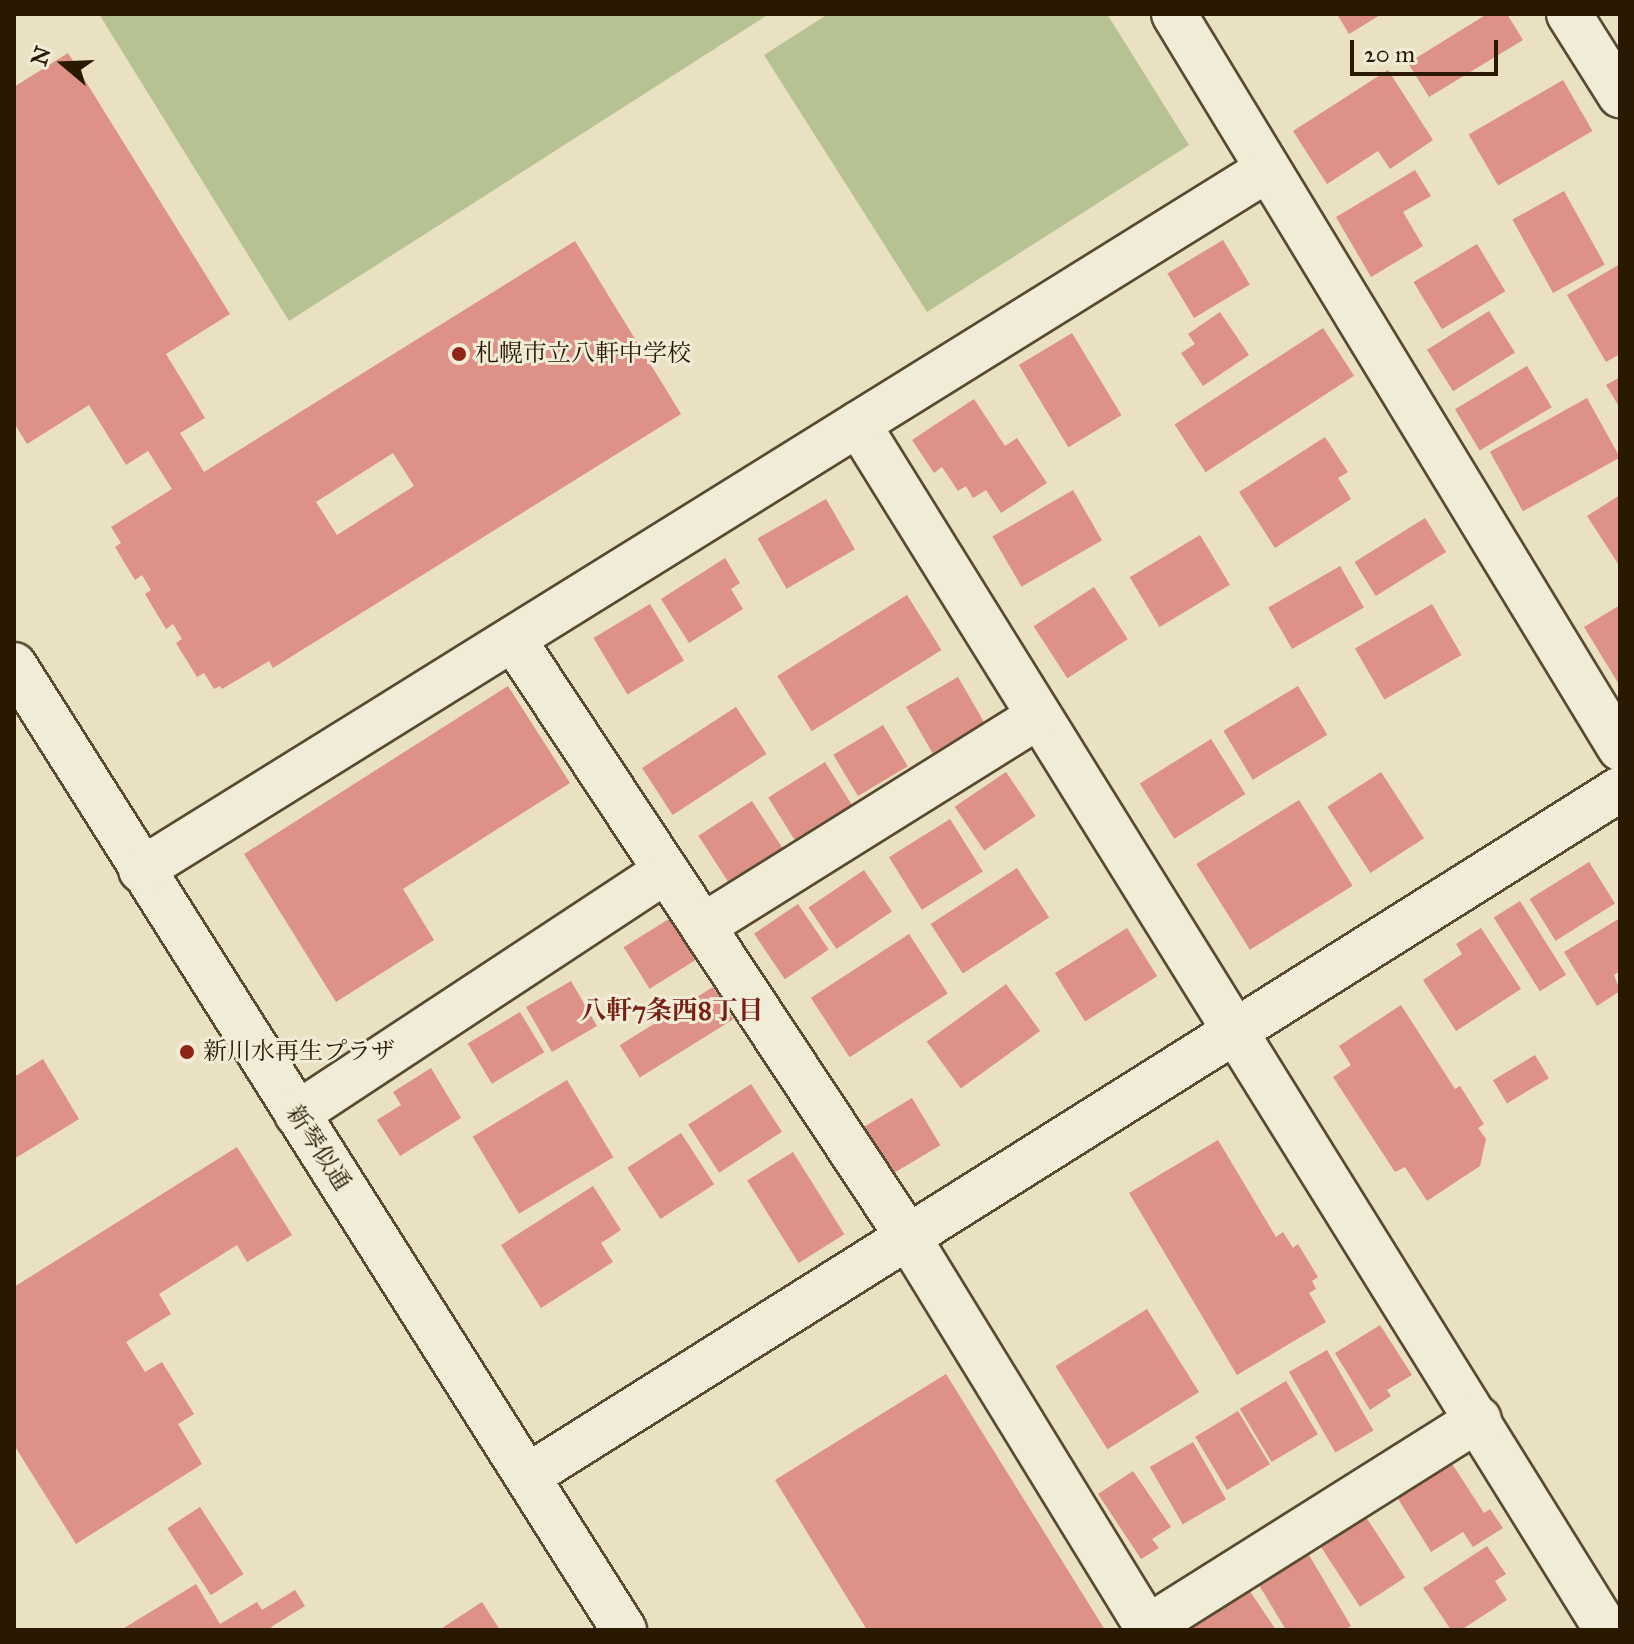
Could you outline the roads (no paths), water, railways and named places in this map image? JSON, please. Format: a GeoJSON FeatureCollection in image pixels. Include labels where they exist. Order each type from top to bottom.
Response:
{"type":"FeatureCollection","features":[{"type":"Feature","properties":{"kind":"street"},"geometry":{"type":"LineString","coordinates":[[1569,14],[1620,95]]}},
{"type":"Feature","properties":{"kind":"street"},"geometry":{"type":"LineString","coordinates":[[1177,15],[1620,748]]}},
{"type":"Feature","properties":{"kind":"street"},"geometry":{"type":"LineString","coordinates":[[141,870],[1268,169]]}},
{"type":"Feature","properties":{"kind":"street"},"geometry":{"type":"LineString","coordinates":[[858,424],[1479,1419],[1607,1630]]}},
{"type":"Feature","properties":{"kind":"street"},"geometry":{"type":"LineString","coordinates":[[513,639],[908,1237],[1148,1629],[1479,1419]]}},
{"type":"Feature","properties":{"kind":"street","name":"新琴似通"},"geometry":{"type":"LineString","coordinates":[[19,683],[624,1630]]}},
{"type":"Feature","properties":{"kind":"street"},"geometry":{"type":"LineString","coordinates":[[703,926],[1039,716]]}},
{"type":"Feature","properties":{"kind":"street"},"geometry":{"type":"LineString","coordinates":[[528,1476],[1620,789]]}},
{"type":"Feature","properties":{"kind":"street"},"geometry":{"type":"LineString","coordinates":[[297,1114],[666,871]]}},
{"type":"Feature","properties":{"kind":"place","name":"札幌市立八軒中学校"},"geometry":{"type":"Point","coordinates":[459,354]}},
{"type":"Feature","properties":{"kind":"place","name":"新川水再生プラザ"},"geometry":{"type":"Point","coordinates":[187,1052]}},
{"type":"Feature","properties":{"kind":"district","name":"八軒7条西8丁目"},"geometry":{"type":"Point","coordinates":[672,1011]}}]}
